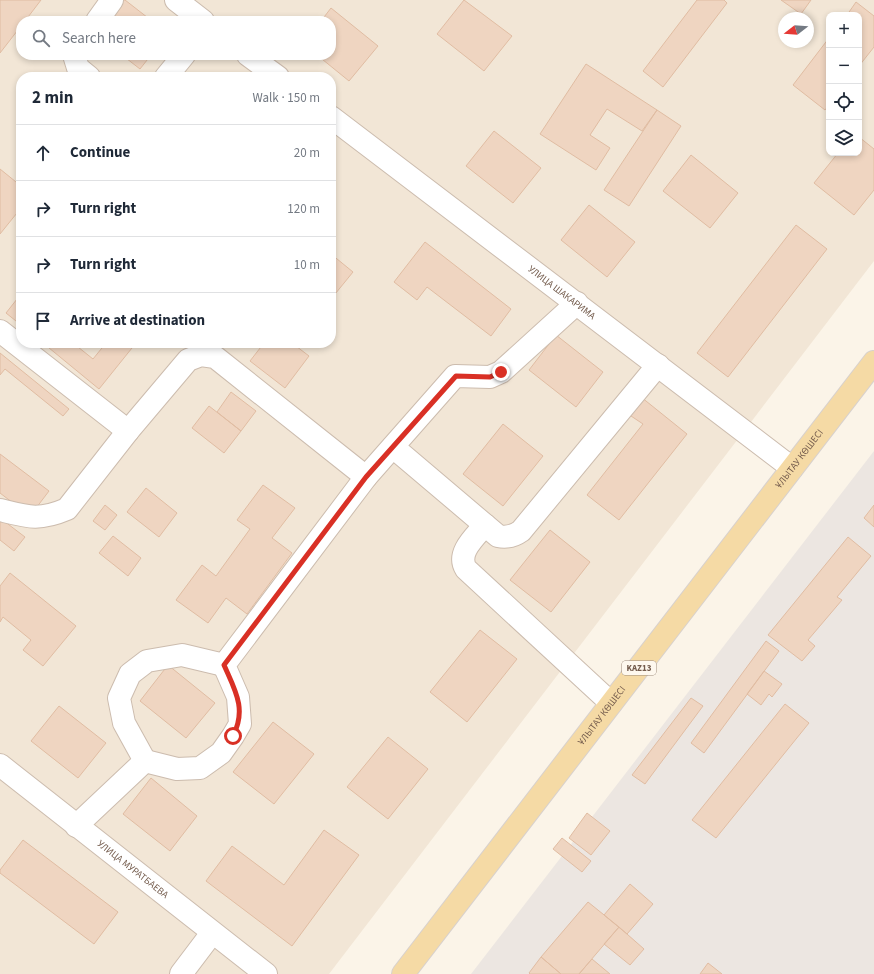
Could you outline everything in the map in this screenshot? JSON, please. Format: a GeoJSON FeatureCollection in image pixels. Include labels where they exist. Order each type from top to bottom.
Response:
{"type":"FeatureCollection","features":[{"type":"Feature","properties":{"kind":"main road","name":"ҰЛЫТАУ КӨШЕСІ"},"geometry":{"type":"LineString","coordinates":[[403,974],[874,362]]}},
{"type":"Feature","properties":{"kind":"street"},"geometry":{"type":"LineString","coordinates":[[101,16],[112,0]]}},
{"type":"Feature","properties":{"kind":"street"},"geometry":{"type":"LineString","coordinates":[[176,0],[197,16]]}},
{"type":"Feature","properties":{"kind":"street"},"geometry":{"type":"LineString","coordinates":[[76,60],[78,68],[83,72]]}},
{"type":"Feature","properties":{"kind":"street"},"geometry":{"type":"LineString","coordinates":[[170,72],[180,60]]}},
{"type":"Feature","properties":{"kind":"street"},"geometry":{"type":"LineString","coordinates":[[255,60],[271,72]]}},
{"type":"Feature","properties":{"kind":"street","name":"УЛИЦА ШАКАРИМА"},"geometry":{"type":"LineString","coordinates":[[336,121],[792,468]]}},
{"type":"Feature","properties":{"kind":"street"},"geometry":{"type":"LineString","coordinates":[[224,665],[366,477],[456,376],[490,377],[501,372],[577,303]]}},
{"type":"Feature","properties":{"kind":"street"},"geometry":{"type":"LineString","coordinates":[[0,331],[16,344]]}},
{"type":"Feature","properties":{"kind":"street"},"geometry":{"type":"LineString","coordinates":[[22,348],[128,431]]}},
{"type":"Feature","properties":{"kind":"street"},"geometry":{"type":"LineString","coordinates":[[0,510],[34,518],[52,516],[67,509],[128,431],[188,360],[201,356],[215,357],[366,477]]}},
{"type":"Feature","properties":{"kind":"street"},"geometry":{"type":"LineString","coordinates":[[393,447],[498,536],[504,538],[515,535],[521,531],[658,365]]}},
{"type":"Feature","properties":{"kind":"street"},"geometry":{"type":"LineString","coordinates":[[485,525],[462,555],[462,562],[466,569],[611,703]]}},
{"type":"Feature","properties":{"kind":"street"},"geometry":{"type":"LineString","coordinates":[[182,655],[224,665],[238,697],[240,724],[221,753],[200,768],[177,769],[145,761],[124,723],[119,698],[130,674],[147,661],[182,655]]}},
{"type":"Feature","properties":{"kind":"street"},"geometry":{"type":"LineString","coordinates":[[76,826],[145,761]]}},
{"type":"Feature","properties":{"kind":"street","name":"УЛИЦА МУРАТБАЕВА"},"geometry":{"type":"LineString","coordinates":[[0,766],[266,974]]}},
{"type":"Feature","properties":{"kind":"street"},"geometry":{"type":"LineString","coordinates":[[181,974],[212,933]]}},
{"type":"Feature","properties":{"kind":"shaded area"},"geometry":{"type":"Polygon","coordinates":[[[0,0],[874,0],[874,261],[329,974],[0,974],[0,0]]]}},
{"type":"Feature","properties":{"kind":"shaded area"},"geometry":{"type":"Polygon","coordinates":[[[874,451],[874,974],[471,974],[874,451]]]}},
{"type":"Feature","properties":{"kind":"building"},"geometry":{"type":"Polygon","coordinates":[[[0,0],[41,0],[29,16],[16,16],[16,32],[0,53],[0,0]]]}},
{"type":"Feature","properties":{"kind":"building"},"geometry":{"type":"Polygon","coordinates":[[[118,0],[125,0],[146,16],[106,16],[118,0]]]}},
{"type":"Feature","properties":{"kind":"building"},"geometry":{"type":"Polygon","coordinates":[[[464,0],[512,36],[484,71],[437,34],[464,0]]]}},
{"type":"Feature","properties":{"kind":"building"},"geometry":{"type":"Polygon","coordinates":[[[697,0],[724,0],[727,3],[663,87],[643,71],[697,0]]]}},
{"type":"Feature","properties":{"kind":"building"},"geometry":{"type":"Polygon","coordinates":[[[781,0],[811,0],[802,12],[798,12],[781,0]]]}},
{"type":"Feature","properties":{"kind":"building"},"geometry":{"type":"Polygon","coordinates":[[[856,2],[874,16],[874,47],[862,62],[862,12],[849,12],[856,2]]]}},
{"type":"Feature","properties":{"kind":"building"},"geometry":{"type":"Polygon","coordinates":[[[331,8],[378,46],[349,81],[323,60],[336,60],[336,16],[325,16],[331,8]]]}},
{"type":"Feature","properties":{"kind":"building"},"geometry":{"type":"Polygon","coordinates":[[[826,42],[826,109],[825,110],[793,85],[826,42]]]}},
{"type":"Feature","properties":{"kind":"building"},"geometry":{"type":"Polygon","coordinates":[[[128,60],[147,60],[140,69],[128,60]]]}},
{"type":"Feature","properties":{"kind":"building"},"geometry":{"type":"Polygon","coordinates":[[[586,64],[657,110],[642,131],[607,109],[590,135],[610,148],[596,170],[540,134],[586,64]]]}},
{"type":"Feature","properties":{"kind":"building"},"geometry":{"type":"Polygon","coordinates":[[[657,110],[681,126],[629,206],[604,190],[657,110]]]}},
{"type":"Feature","properties":{"kind":"building"},"geometry":{"type":"Polygon","coordinates":[[[494,131],[541,168],[513,203],[466,166],[494,131]]]}},
{"type":"Feature","properties":{"kind":"building"},"geometry":{"type":"Polygon","coordinates":[[[862,139],[874,149],[874,190],[854,215],[814,183],[836,156],[862,156],[862,139]]]}},
{"type":"Feature","properties":{"kind":"building"},"geometry":{"type":"Polygon","coordinates":[[[691,155],[738,193],[710,228],[663,191],[691,155]]]}},
{"type":"Feature","properties":{"kind":"building"},"geometry":{"type":"Polygon","coordinates":[[[0,169],[16,182],[16,214],[0,234],[0,169]]]}},
{"type":"Feature","properties":{"kind":"building"},"geometry":{"type":"Polygon","coordinates":[[[589,205],[635,242],[607,277],[561,240],[589,205]]]}},
{"type":"Feature","properties":{"kind":"building"},"geometry":{"type":"Polygon","coordinates":[[[796,225],[827,249],[728,377],[697,353],[796,225]]]}},
{"type":"Feature","properties":{"kind":"building"},"geometry":{"type":"Polygon","coordinates":[[[425,242],[511,309],[491,336],[427,287],[417,300],[394,282],[425,242]]]}},
{"type":"Feature","properties":{"kind":"building"},"geometry":{"type":"Polygon","coordinates":[[[336,258],[353,272],[336,293],[336,258]]]}},
{"type":"Feature","properties":{"kind":"building"},"geometry":{"type":"Polygon","coordinates":[[[16,300],[16,321],[6,313],[16,300]]]}},
{"type":"Feature","properties":{"kind":"building"},"geometry":{"type":"Polygon","coordinates":[[[556,335],[603,372],[576,407],[529,370],[556,335]]]}},
{"type":"Feature","properties":{"kind":"building"},"geometry":{"type":"Polygon","coordinates":[[[49,348],[79,348],[93,359],[102,348],[132,348],[99,389],[49,348]]]}},
{"type":"Feature","properties":{"kind":"building"},"geometry":{"type":"Polygon","coordinates":[[[260,348],[299,348],[309,356],[285,388],[250,361],[260,348]]]}},
{"type":"Feature","properties":{"kind":"building"},"geometry":{"type":"Polygon","coordinates":[[[0,353],[69,409],[63,416],[5,369],[0,375],[0,353]]]}},
{"type":"Feature","properties":{"kind":"building"},"geometry":{"type":"Polygon","coordinates":[[[231,392],[256,411],[241,431],[217,412],[231,392]]]}},
{"type":"Feature","properties":{"kind":"building"},"geometry":{"type":"Polygon","coordinates":[[[641,397],[687,434],[619,520],[587,495],[643,424],[628,414],[641,397]]]}},
{"type":"Feature","properties":{"kind":"building"},"geometry":{"type":"Polygon","coordinates":[[[209,406],[241,431],[224,453],[192,428],[209,406]]]}},
{"type":"Feature","properties":{"kind":"building"},"geometry":{"type":"Polygon","coordinates":[[[503,424],[543,456],[503,506],[463,474],[503,424]]]}},
{"type":"Feature","properties":{"kind":"building"},"geometry":{"type":"Polygon","coordinates":[[[0,454],[49,491],[30,516],[0,493],[0,454]]]}},
{"type":"Feature","properties":{"kind":"building"},"geometry":{"type":"Polygon","coordinates":[[[263,485],[295,508],[272,538],[292,553],[247,614],[226,598],[208,623],[176,600],[202,565],[216,576],[250,529],[237,520],[263,485]]]}},
{"type":"Feature","properties":{"kind":"building"},"geometry":{"type":"Polygon","coordinates":[[[146,488],[177,513],[159,537],[127,512],[146,488]]]}},
{"type":"Feature","properties":{"kind":"building"},"geometry":{"type":"Polygon","coordinates":[[[105,505],[117,515],[105,530],[93,521],[105,505]]]}},
{"type":"Feature","properties":{"kind":"building"},"geometry":{"type":"Polygon","coordinates":[[[874,505],[874,527],[864,518],[874,505]]]}},
{"type":"Feature","properties":{"kind":"building"},"geometry":{"type":"Polygon","coordinates":[[[0,518],[25,537],[14,551],[0,540],[0,518]]]}},
{"type":"Feature","properties":{"kind":"building"},"geometry":{"type":"Polygon","coordinates":[[[550,530],[590,562],[551,612],[510,580],[550,530]]]}},
{"type":"Feature","properties":{"kind":"building"},"geometry":{"type":"Polygon","coordinates":[[[113,536],[141,558],[128,576],[99,553],[113,536]]]}},
{"type":"Feature","properties":{"kind":"building"},"geometry":{"type":"Polygon","coordinates":[[[848,537],[871,556],[837,597],[842,600],[808,640],[815,646],[802,661],[768,635],[848,537]]]}},
{"type":"Feature","properties":{"kind":"building"},"geometry":{"type":"Polygon","coordinates":[[[10,573],[76,626],[43,666],[23,650],[31,640],[3,617],[0,622],[0,586],[10,573]]]}},
{"type":"Feature","properties":{"kind":"building"},"geometry":{"type":"Polygon","coordinates":[[[480,630],[517,659],[467,722],[430,692],[480,630]]]}},
{"type":"Feature","properties":{"kind":"building"},"geometry":{"type":"Polygon","coordinates":[[[766,641],[779,651],[704,753],[691,743],[766,641]]]}},
{"type":"Feature","properties":{"kind":"building"},"geometry":{"type":"Polygon","coordinates":[[[168,665],[215,703],[186,738],[140,701],[168,665]]]}},
{"type":"Feature","properties":{"kind":"building"},"geometry":{"type":"Polygon","coordinates":[[[764,671],[782,684],[772,697],[769,694],[761,705],[747,694],[764,671]]]}},
{"type":"Feature","properties":{"kind":"building"},"geometry":{"type":"Polygon","coordinates":[[[691,698],[703,706],[645,784],[632,775],[691,698]]]}},
{"type":"Feature","properties":{"kind":"building"},"geometry":{"type":"Polygon","coordinates":[[[785,704],[809,723],[716,838],[692,820],[785,704]]]}},
{"type":"Feature","properties":{"kind":"building"},"geometry":{"type":"Polygon","coordinates":[[[59,706],[106,743],[78,778],[31,741],[59,706]]]}},
{"type":"Feature","properties":{"kind":"building"},"geometry":{"type":"Polygon","coordinates":[[[273,722],[314,754],[274,804],[233,772],[273,722]]]}},
{"type":"Feature","properties":{"kind":"building"},"geometry":{"type":"Polygon","coordinates":[[[388,737],[428,769],[388,819],[347,787],[388,737]]]}},
{"type":"Feature","properties":{"kind":"building"},"geometry":{"type":"Polygon","coordinates":[[[151,778],[197,816],[170,851],[123,814],[151,778]]]}},
{"type":"Feature","properties":{"kind":"building"},"geometry":{"type":"Polygon","coordinates":[[[587,813],[610,831],[591,855],[569,838],[587,813]]]}},
{"type":"Feature","properties":{"kind":"building"},"geometry":{"type":"Polygon","coordinates":[[[324,830],[359,855],[292,946],[206,881],[232,846],[284,885],[324,830]]]}},
{"type":"Feature","properties":{"kind":"building"},"geometry":{"type":"Polygon","coordinates":[[[562,838],[591,861],[582,872],[553,849],[562,838]]]}},
{"type":"Feature","properties":{"kind":"building"},"geometry":{"type":"Polygon","coordinates":[[[23,840],[118,912],[94,944],[0,873],[0,870],[23,840]]]}},
{"type":"Feature","properties":{"kind":"building"},"geometry":{"type":"Polygon","coordinates":[[[630,884],[653,904],[627,934],[604,915],[630,884]]]}},
{"type":"Feature","properties":{"kind":"building"},"geometry":{"type":"Polygon","coordinates":[[[588,902],[619,927],[579,974],[561,974],[541,957],[588,902]]]}},
{"type":"Feature","properties":{"kind":"building"},"geometry":{"type":"Polygon","coordinates":[[[619,927],[644,949],[630,965],[604,944],[619,927]]]}},
{"type":"Feature","properties":{"kind":"building"},"geometry":{"type":"Polygon","coordinates":[[[541,957],[561,974],[530,974],[529,973],[541,957]]]}},
{"type":"Feature","properties":{"kind":"building"},"geometry":{"type":"Polygon","coordinates":[[[592,959],[610,974],[579,974],[592,959]]]}},
{"type":"Feature","properties":{"kind":"building"},"geometry":{"type":"Polygon","coordinates":[[[708,963],[722,974],[700,974],[708,963]]]}},
{"type":"Feature","properties":{"kind":"route"},"geometry":{"type":"LineString","coordinates":[[233,736],[240,724],[238,697],[224,665],[366,477],[456,376],[490,377],[501,372]]}}]}
